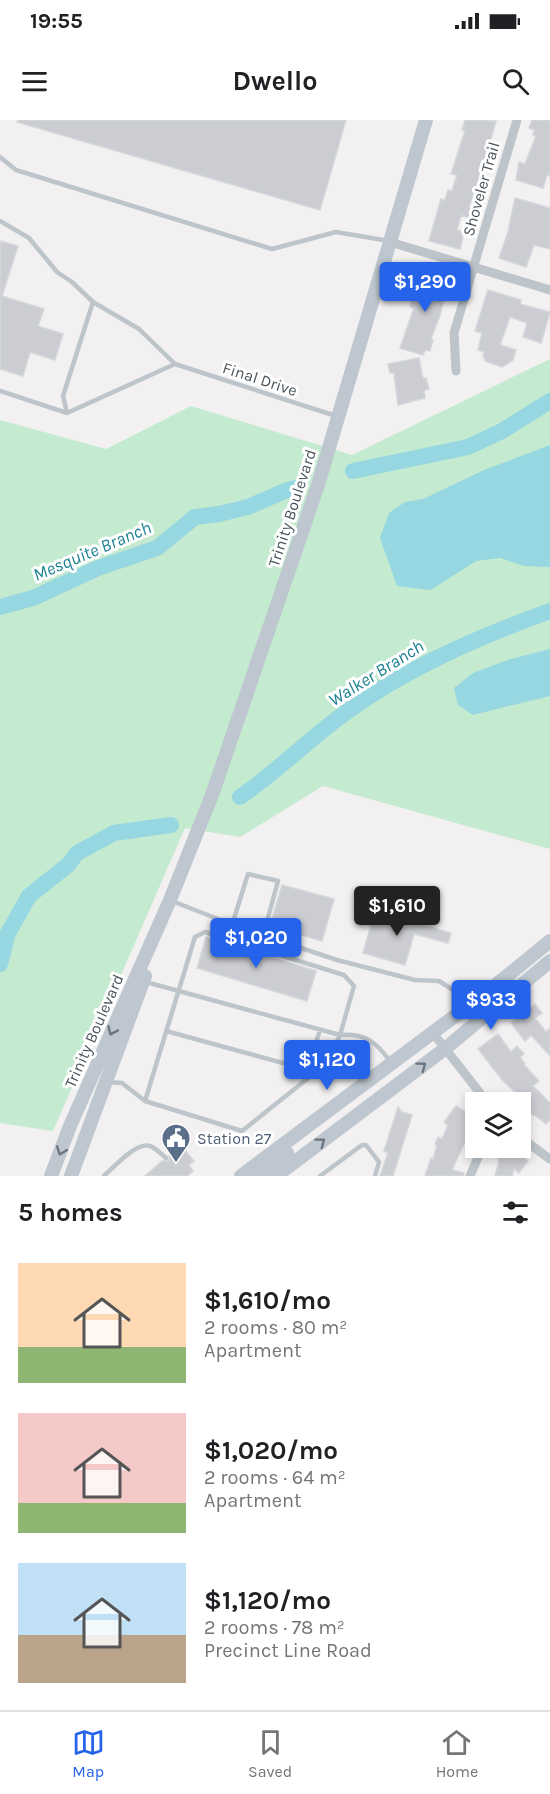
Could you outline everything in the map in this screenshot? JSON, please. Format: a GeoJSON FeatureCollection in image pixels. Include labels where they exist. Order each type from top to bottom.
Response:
{"type":"FeatureCollection","features":[{"type":"Feature","properties":{"kind":"main road","name":"Trinity Boulevard"},"geometry":{"type":"LineString","coordinates":[[51,1176],[70,1126],[170,900],[212,795],[318,485],[426,120]]}},
{"type":"Feature","properties":{"kind":"main road","name":"Trinity Boulevard"},"geometry":{"type":"LineString","coordinates":[[71,1176],[107,1082],[170,900]]}},
{"type":"Feature","properties":{"kind":"main road"},"geometry":{"type":"LineString","coordinates":[[241,1176],[467,1008],[550,941]]}},
{"type":"Feature","properties":{"kind":"main road"},"geometry":{"type":"LineString","coordinates":[[276,1176],[446,1048],[550,961]]}},
{"type":"Feature","properties":{"kind":"main road"},"geometry":{"type":"LineString","coordinates":[[257,1176],[333,1116],[342,1100]]}},
{"type":"Feature","properties":{"kind":"street","name":"Shoveler Trail"},"geometry":{"type":"LineString","coordinates":[[456,371],[454,333],[517,120]]}},
{"type":"Feature","properties":{"kind":"street"},"geometry":{"type":"LineString","coordinates":[[390,242],[550,290]]}},
{"type":"Feature","properties":{"kind":"street"},"geometry":{"type":"LineString","coordinates":[[434,1033],[479,1092]]}},
{"type":"Feature","properties":{"kind":"street"},"geometry":{"type":"LineString","coordinates":[[531,1145],[550,1159]]}},
{"type":"Feature","properties":{"kind":"street"},"geometry":{"type":"LineString","coordinates":[[470,1176],[478,1158]]}},
{"type":"Feature","properties":{"kind":"lane"},"geometry":{"type":"LineString","coordinates":[[0,157],[16,170],[272,249],[336,232],[390,242]]}},
{"type":"Feature","properties":{"kind":"lane"},"geometry":{"type":"LineString","coordinates":[[0,221],[29,238],[57,273],[72,282],[93,302],[139,329],[175,364],[67,413],[0,391]]}},
{"type":"Feature","properties":{"kind":"lane"},"geometry":{"type":"LineString","coordinates":[[67,413],[63,396],[93,302]]}},
{"type":"Feature","properties":{"kind":"lane","name":"Final Drive"},"geometry":{"type":"LineString","coordinates":[[175,364],[339,417]]}},
{"type":"Feature","properties":{"kind":"lane"},"geometry":{"type":"LineString","coordinates":[[232,925],[248,874],[278,881],[263,936]]}},
{"type":"Feature","properties":{"kind":"lane"},"geometry":{"type":"LineString","coordinates":[[170,900],[232,925],[337,960],[415,980],[439,981],[453,990],[467,1008]]}},
{"type":"Feature","properties":{"kind":"lane"},"geometry":{"type":"LineString","coordinates":[[107,1082],[122,1083],[145,1101],[242,1131],[327,1063],[340,1035],[354,986],[344,975],[205,932],[195,937],[145,1101]]}},
{"type":"Feature","properties":{"kind":"lane"},"geometry":{"type":"LineString","coordinates":[[143,981],[320,1030],[370,1039],[383,1051],[391,1063]]}},
{"type":"Feature","properties":{"kind":"lane"},"geometry":{"type":"LineString","coordinates":[[166,1031],[283,1063],[296,1063],[307,1056],[316,1044],[320,1030]]}},
{"type":"Feature","properties":{"kind":"lane"},"geometry":{"type":"LineString","coordinates":[[104,1176],[133,1150],[144,1145],[151,1146],[166,1158]]}},
{"type":"Feature","properties":{"kind":"lane"},"geometry":{"type":"LineString","coordinates":[[320,1176],[362,1145],[366,1145],[379,1162],[375,1176]]}},
{"type":"Feature","properties":{"kind":"green space"},"geometry":{"type":"Polygon","coordinates":[[[550,359],[550,849],[323,786],[240,837],[185,828],[53,1131],[0,1123],[0,420],[106,449],[191,406],[352,455],[550,359]]]}},
{"type":"Feature","properties":{"kind":"water"},"geometry":{"type":"Polygon","coordinates":[[[550,445],[550,567],[524,566],[500,558],[476,561],[431,590],[397,586],[380,538],[389,513],[405,502],[423,499],[484,470],[550,445]]]}},
{"type":"Feature","properties":{"kind":"water"},"geometry":{"type":"Polygon","coordinates":[[[550,649],[550,696],[473,715],[458,705],[454,688],[473,673],[511,659],[550,649]]]}},
{"type":"Feature","properties":{"kind":"building"},"geometry":{"type":"Polygon","coordinates":[[[18,120],[346,120],[320,210],[17,122],[18,120]]]}},
{"type":"Feature","properties":{"kind":"building"},"geometry":{"type":"Polygon","coordinates":[[[465,120],[496,121],[476,193],[474,192],[469,207],[472,208],[469,218],[461,215],[457,230],[464,232],[460,249],[429,241],[441,199],[445,200],[448,190],[452,191],[457,175],[451,174],[465,131],[462,130],[465,120]]]}},
{"type":"Feature","properties":{"kind":"building"},"geometry":{"type":"Polygon","coordinates":[[[532,120],[550,120],[550,176],[547,175],[543,188],[516,180],[519,162],[525,164],[536,136],[533,135],[534,130],[529,128],[532,120]]]}},
{"type":"Feature","properties":{"kind":"building"},"geometry":{"type":"Polygon","coordinates":[[[515,198],[550,208],[550,249],[534,245],[526,267],[499,258],[508,232],[515,198]]]}},
{"type":"Feature","properties":{"kind":"building"},"geometry":{"type":"Polygon","coordinates":[[[0,241],[18,246],[2,296],[44,309],[38,326],[63,334],[55,360],[30,352],[23,376],[0,369],[0,241]]]}},
{"type":"Feature","properties":{"kind":"building"},"geometry":{"type":"Polygon","coordinates":[[[425,270],[450,277],[431,339],[433,340],[430,351],[425,350],[423,355],[400,348],[414,308],[410,307],[415,290],[419,291],[425,270]]]}},
{"type":"Feature","properties":{"kind":"building"},"geometry":{"type":"Polygon","coordinates":[[[488,290],[521,300],[520,304],[550,312],[541,343],[523,337],[527,323],[510,317],[500,345],[516,350],[513,360],[502,367],[485,361],[484,352],[478,350],[482,333],[475,331],[488,290]]]}},
{"type":"Feature","properties":{"kind":"building"},"geometry":{"type":"Polygon","coordinates":[[[419,358],[423,379],[426,378],[429,389],[424,390],[425,398],[398,405],[394,373],[390,373],[388,364],[419,358]]]}},
{"type":"Feature","properties":{"kind":"building"},"geometry":{"type":"Polygon","coordinates":[[[282,885],[334,899],[322,941],[270,926],[282,885]]]}},
{"type":"Feature","properties":{"kind":"building"},"geometry":{"type":"Polygon","coordinates":[[[375,911],[451,933],[448,943],[414,934],[405,965],[363,953],[375,911]]]}},
{"type":"Feature","properties":{"kind":"building"},"geometry":{"type":"Polygon","coordinates":[[[206,937],[316,971],[307,1001],[197,968],[206,937]]]}},
{"type":"Feature","properties":{"kind":"building"},"geometry":{"type":"Polygon","coordinates":[[[535,1004],[542,1013],[535,1018],[546,1032],[550,1028],[550,1056],[531,1035],[525,1041],[511,1023],[535,1004]]]}},
{"type":"Feature","properties":{"kind":"building"},"geometry":{"type":"Polygon","coordinates":[[[498,1034],[511,1052],[517,1046],[524,1054],[520,1057],[524,1065],[539,1081],[533,1086],[550,1103],[550,1120],[546,1124],[531,1113],[531,1092],[515,1092],[503,1081],[478,1049],[498,1034]]]}},
{"type":"Feature","properties":{"kind":"building"},"geometry":{"type":"Polygon","coordinates":[[[456,1106],[465,1111],[465,1142],[452,1170],[464,1173],[463,1176],[425,1176],[431,1158],[433,1159],[438,1137],[442,1139],[448,1125],[444,1122],[456,1106]]]}},
{"type":"Feature","properties":{"kind":"building"},"geometry":{"type":"Polygon","coordinates":[[[398,1107],[402,1112],[412,1115],[393,1176],[380,1176],[388,1153],[384,1151],[398,1107]]]}},
{"type":"Feature","properties":{"kind":"building","name":"Station 27"},"geometry":{"type":"Polygon","coordinates":[[[177,1149],[180,1154],[185,1150],[194,1161],[189,1165],[193,1171],[187,1176],[145,1176],[162,1161],[169,1161],[169,1155],[177,1149]]]}},
{"type":"Feature","properties":{"kind":"building"},"geometry":{"type":"Polygon","coordinates":[[[524,1158],[528,1161],[519,1173],[514,1169],[512,1176],[495,1176],[498,1159],[524,1158]]]}},
{"type":"Feature","properties":{"kind":"waterway","name":"Mesquite Branch"},"geometry":{"type":"LineString","coordinates":[[353,471],[468,447],[502,431],[550,401]]}},
{"type":"Feature","properties":{"kind":"waterway","name":"Mesquite Branch"},"geometry":{"type":"LineString","coordinates":[[0,607],[33,598],[98,568],[157,548],[195,517],[248,507],[296,488]]}},
{"type":"Feature","properties":{"kind":"waterway","name":"Walker Branch"},"geometry":{"type":"LineString","coordinates":[[240,797],[365,699],[441,656],[550,611]]}},
{"type":"Feature","properties":{"kind":"waterway","name":"Walker Branch"},"geometry":{"type":"LineString","coordinates":[[0,964],[8,933],[29,896],[68,865],[77,853],[114,833],[171,825]]}},
{"type":"Feature","properties":{"kind":"place","name":"Station 27"},"geometry":{"type":"Point","coordinates":[176,1164]}}]}
